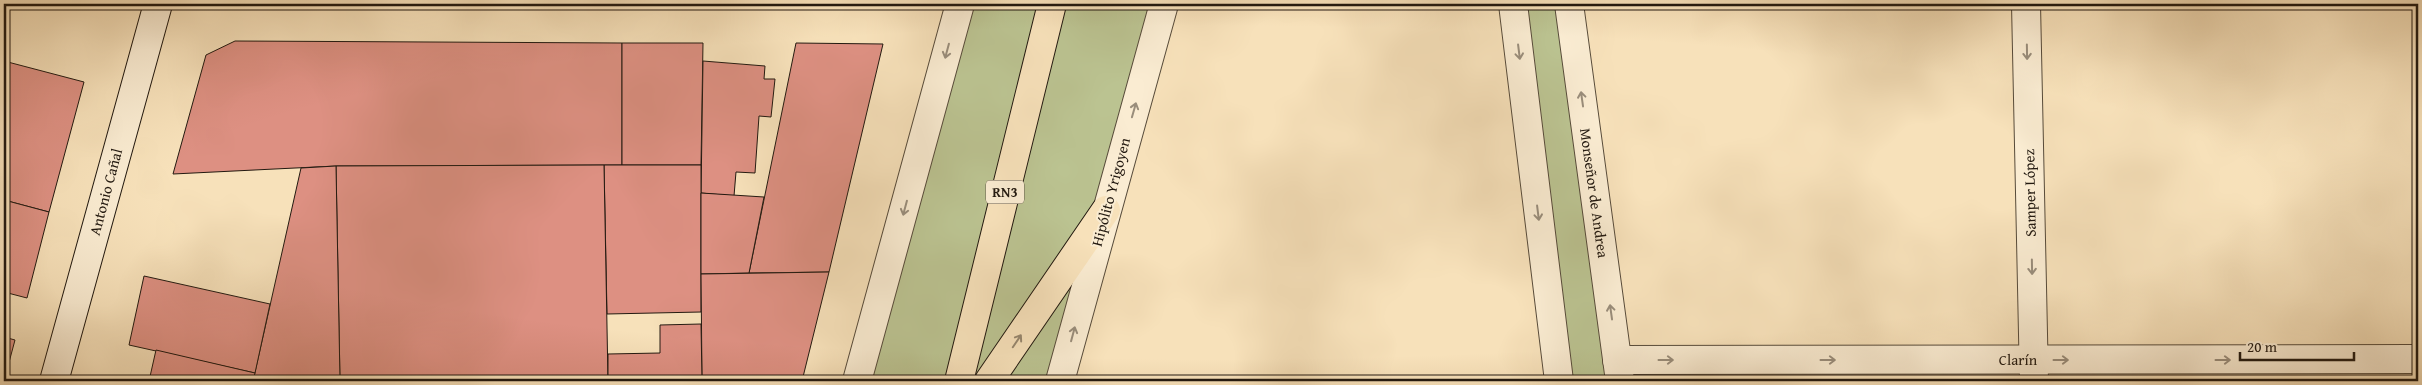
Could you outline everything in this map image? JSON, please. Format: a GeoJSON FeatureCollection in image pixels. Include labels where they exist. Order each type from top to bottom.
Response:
{"type":"FeatureCollection","features":[{"type":"Feature","properties":{"kind":"highway","name":"RN3"},"geometry":{"type":"LineString","coordinates":[[959,381],[1052,4]]}},
{"type":"Feature","properties":{"kind":"highway"},"geometry":{"type":"LineString","coordinates":[[989,381],[1106,210]]}},
{"type":"Feature","properties":{"kind":"street","name":"Antonio Cañal"},"geometry":{"type":"LineString","coordinates":[[54,381],[158,4]]}},
{"type":"Feature","properties":{"kind":"street"},"geometry":{"type":"LineString","coordinates":[[857,381],[960,4]]}},
{"type":"Feature","properties":{"kind":"street","name":"Hipólito Yrigoyen"},"geometry":{"type":"LineString","coordinates":[[1060,381],[1164,4]]}},
{"type":"Feature","properties":{"kind":"street"},"geometry":{"type":"LineString","coordinates":[[1513,4],[1559,381]]}},
{"type":"Feature","properties":{"kind":"street","name":"Monseñor de Andrea"},"geometry":{"type":"LineString","coordinates":[[1569,4],[1619,371]]}},
{"type":"Feature","properties":{"kind":"street","name":"Samper López"},"geometry":{"type":"LineString","coordinates":[[2026,4],[2034,370]]}},
{"type":"Feature","properties":{"kind":"street","name":"Clarín"},"geometry":{"type":"LineString","coordinates":[[1619,371],[2034,370],[2418,359]]}},
{"type":"Feature","properties":{"kind":"green space"},"geometry":{"type":"Polygon","coordinates":[[[960,4],[1164,4],[1060,381],[857,381],[960,4]]]}},
{"type":"Feature","properties":{"kind":"green space"},"geometry":{"type":"Polygon","coordinates":[[[1513,4],[1569,4],[1620,381],[1559,381],[1513,4]]]}},
{"type":"Feature","properties":{"kind":"building"},"geometry":{"type":"Polygon","coordinates":[[[235,41],[622,43],[622,165],[336,166],[173,174],[206,55],[235,41]]]}},
{"type":"Feature","properties":{"kind":"building"},"geometry":{"type":"Polygon","coordinates":[[[622,43],[703,43],[701,165],[622,165],[622,43]]]}},
{"type":"Feature","properties":{"kind":"building"},"geometry":{"type":"Polygon","coordinates":[[[796,43],[883,44],[829,272],[749,273],[796,43]]]}},
{"type":"Feature","properties":{"kind":"building"},"geometry":{"type":"Polygon","coordinates":[[[4,61],[84,82],[49,212],[4,200],[4,61]]]}},
{"type":"Feature","properties":{"kind":"building"},"geometry":{"type":"Polygon","coordinates":[[[703,61],[765,66],[764,79],[775,79],[771,117],[759,116],[755,173],[736,172],[734,196],[701,193],[703,61]]]}},
{"type":"Feature","properties":{"kind":"building"},"geometry":{"type":"Polygon","coordinates":[[[604,165],[701,165],[701,312],[607,314],[604,165]]]}},
{"type":"Feature","properties":{"kind":"building"},"geometry":{"type":"Polygon","coordinates":[[[604,165],[608,381],[340,381],[336,166],[604,165]]]}},
{"type":"Feature","properties":{"kind":"building"},"geometry":{"type":"Polygon","coordinates":[[[336,166],[340,381],[253,381],[301,168],[336,166]]]}},
{"type":"Feature","properties":{"kind":"building"},"geometry":{"type":"Polygon","coordinates":[[[701,193],[764,197],[749,273],[701,274],[701,193]]]}},
{"type":"Feature","properties":{"kind":"building"},"geometry":{"type":"Polygon","coordinates":[[[4,200],[49,212],[27,298],[4,292],[4,200]]]}},
{"type":"Feature","properties":{"kind":"building"},"geometry":{"type":"Polygon","coordinates":[[[829,272],[802,381],[702,381],[701,274],[829,272]]]}},
{"type":"Feature","properties":{"kind":"building"},"geometry":{"type":"Polygon","coordinates":[[[144,276],[270,304],[255,373],[129,345],[144,276]]]}},
{"type":"Feature","properties":{"kind":"building"},"geometry":{"type":"Polygon","coordinates":[[[701,324],[702,381],[608,381],[608,354],[660,353],[660,325],[701,324]]]}},
{"type":"Feature","properties":{"kind":"building"},"geometry":{"type":"Polygon","coordinates":[[[4,337],[15,340],[4,381],[4,337]]]}},
{"type":"Feature","properties":{"kind":"building"},"geometry":{"type":"Polygon","coordinates":[[[156,350],[255,373],[253,381],[149,381],[156,350]]]}}]}
